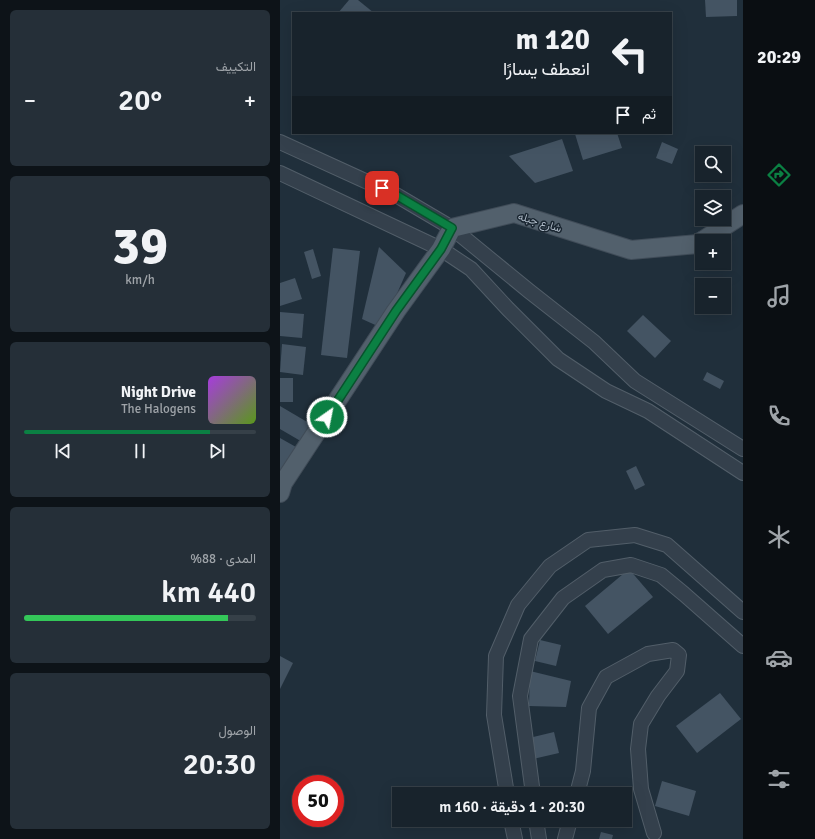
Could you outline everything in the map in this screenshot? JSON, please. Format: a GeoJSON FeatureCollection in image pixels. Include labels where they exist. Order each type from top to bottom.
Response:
{"type":"FeatureCollection","features":[{"type":"Feature","properties":{"kind":"main road","name":"شارع جبله"},"geometry":{"type":"LineString","coordinates":[[452,228],[514,213],[631,250],[695,244]]}},
{"type":"Feature","properties":{"kind":"main road","name":"شارع جبله"},"geometry":{"type":"LineString","coordinates":[[713,234],[743,214]]}},
{"type":"Feature","properties":{"kind":"main road"},"geometry":{"type":"LineString","coordinates":[[280,494],[283,483],[392,317],[441,249],[452,228]]}},
{"type":"Feature","properties":{"kind":"street"},"geometry":{"type":"LineString","coordinates":[[280,142],[396,195],[452,228],[594,342],[636,381],[743,449]]}},
{"type":"Feature","properties":{"kind":"street"},"geometry":{"type":"LineString","coordinates":[[280,173],[441,249],[471,269],[558,359],[606,391],[648,411],[743,473]]}},
{"type":"Feature","properties":{"kind":"street"},"geometry":{"type":"LineString","coordinates":[[506,787],[494,715],[496,656],[518,605],[550,566],[588,540],[635,535],[668,545],[743,612]]}},
{"type":"Feature","properties":{"kind":"street"},"geometry":{"type":"LineString","coordinates":[[532,787],[520,696],[531,639],[563,598],[603,570],[631,565],[660,575],[743,646]]}},
{"type":"Feature","properties":{"kind":"street"},"geometry":{"type":"LineString","coordinates":[[578,787],[582,771],[589,708],[606,677],[648,654],[673,650],[679,655],[677,670],[658,696],[641,724],[638,749],[641,788],[654,833]]}},
{"type":"Feature","properties":{"kind":"street"},"geometry":{"type":"LineString","coordinates":[[512,827],[514,839]]}},
{"type":"Feature","properties":{"kind":"street"},"geometry":{"type":"LineString","coordinates":[[537,827],[539,839]]}},
{"type":"Feature","properties":{"kind":"street"},"geometry":{"type":"LineString","coordinates":[[564,839],[568,827]]}},
{"type":"Feature","properties":{"kind":"building"},"geometry":{"type":"Polygon","coordinates":[[[349,0],[358,0],[373,12],[339,12],[349,0]]]}},
{"type":"Feature","properties":{"kind":"building"},"geometry":{"type":"Polygon","coordinates":[[[705,0],[737,0],[737,16],[706,17],[705,0]]]}},
{"type":"Feature","properties":{"kind":"building"},"geometry":{"type":"Polygon","coordinates":[[[575,134],[617,134],[622,148],[583,160],[575,134]]]}},
{"type":"Feature","properties":{"kind":"building"},"geometry":{"type":"Polygon","coordinates":[[[562,139],[573,171],[535,183],[509,156],[562,139]]]}},
{"type":"Feature","properties":{"kind":"building"},"geometry":{"type":"Polygon","coordinates":[[[662,142],[678,149],[672,164],[656,158],[662,142]]]}},
{"type":"Feature","properties":{"kind":"building"},"geometry":{"type":"Polygon","coordinates":[[[379,247],[406,273],[382,328],[362,319],[379,247]]]}},
{"type":"Feature","properties":{"kind":"building"},"geometry":{"type":"Polygon","coordinates":[[[333,248],[360,251],[347,358],[321,355],[333,248]]]}},
{"type":"Feature","properties":{"kind":"building"},"geometry":{"type":"Polygon","coordinates":[[[313,249],[321,276],[312,279],[304,252],[313,249]]]}},
{"type":"Feature","properties":{"kind":"building"},"geometry":{"type":"Polygon","coordinates":[[[295,278],[302,299],[280,306],[280,283],[295,278]]]}},
{"type":"Feature","properties":{"kind":"building"},"geometry":{"type":"Polygon","coordinates":[[[280,312],[304,314],[302,338],[280,336],[280,312]]]}},
{"type":"Feature","properties":{"kind":"building"},"geometry":{"type":"Polygon","coordinates":[[[643,315],[671,341],[655,358],[627,331],[643,315]]]}},
{"type":"Feature","properties":{"kind":"building"},"geometry":{"type":"Polygon","coordinates":[[[282,344],[306,347],[303,375],[280,372],[282,344]]]}},
{"type":"Feature","properties":{"kind":"building"},"geometry":{"type":"Polygon","coordinates":[[[707,372],[724,381],[720,389],[703,380],[707,372]]]}},
{"type":"Feature","properties":{"kind":"building"},"geometry":{"type":"Polygon","coordinates":[[[280,378],[293,378],[293,402],[280,402],[280,378]]]}},
{"type":"Feature","properties":{"kind":"building"},"geometry":{"type":"Polygon","coordinates":[[[280,406],[314,426],[304,443],[280,429],[280,406]]]}},
{"type":"Feature","properties":{"kind":"building"},"geometry":{"type":"Polygon","coordinates":[[[280,438],[296,447],[280,475],[280,438]]]}},
{"type":"Feature","properties":{"kind":"building"},"geometry":{"type":"Polygon","coordinates":[[[636,466],[645,485],[635,490],[626,471],[636,466]]]}},
{"type":"Feature","properties":{"kind":"building"},"geometry":{"type":"Polygon","coordinates":[[[629,569],[653,597],[608,634],[585,606],[629,569]]]}},
{"type":"Feature","properties":{"kind":"building"},"geometry":{"type":"Polygon","coordinates":[[[540,640],[561,645],[556,666],[535,661],[540,640]]]}},
{"type":"Feature","properties":{"kind":"building"},"geometry":{"type":"Polygon","coordinates":[[[280,656],[293,663],[280,689],[280,656]]]}},
{"type":"Feature","properties":{"kind":"building"},"geometry":{"type":"Polygon","coordinates":[[[530,671],[571,681],[566,707],[529,706],[530,671]]]}},
{"type":"Feature","properties":{"kind":"building"},"geometry":{"type":"Polygon","coordinates":[[[720,693],[741,719],[697,753],[676,726],[720,693]]]}},
{"type":"Feature","properties":{"kind":"building"},"geometry":{"type":"Polygon","coordinates":[[[554,732],[559,753],[533,759],[529,738],[554,732]]]}},
{"type":"Feature","properties":{"kind":"building"},"geometry":{"type":"Polygon","coordinates":[[[662,781],[696,791],[689,816],[655,806],[662,781]]]}},
{"type":"Feature","properties":{"kind":"building"},"geometry":{"type":"Polygon","coordinates":[[[601,832],[613,835],[612,839],[599,839],[601,832]]]}},
{"type":"Feature","properties":{"kind":"route"},"geometry":{"type":"LineString","coordinates":[[327,417],[396,311],[441,249],[452,228],[382,188]]}}]}
